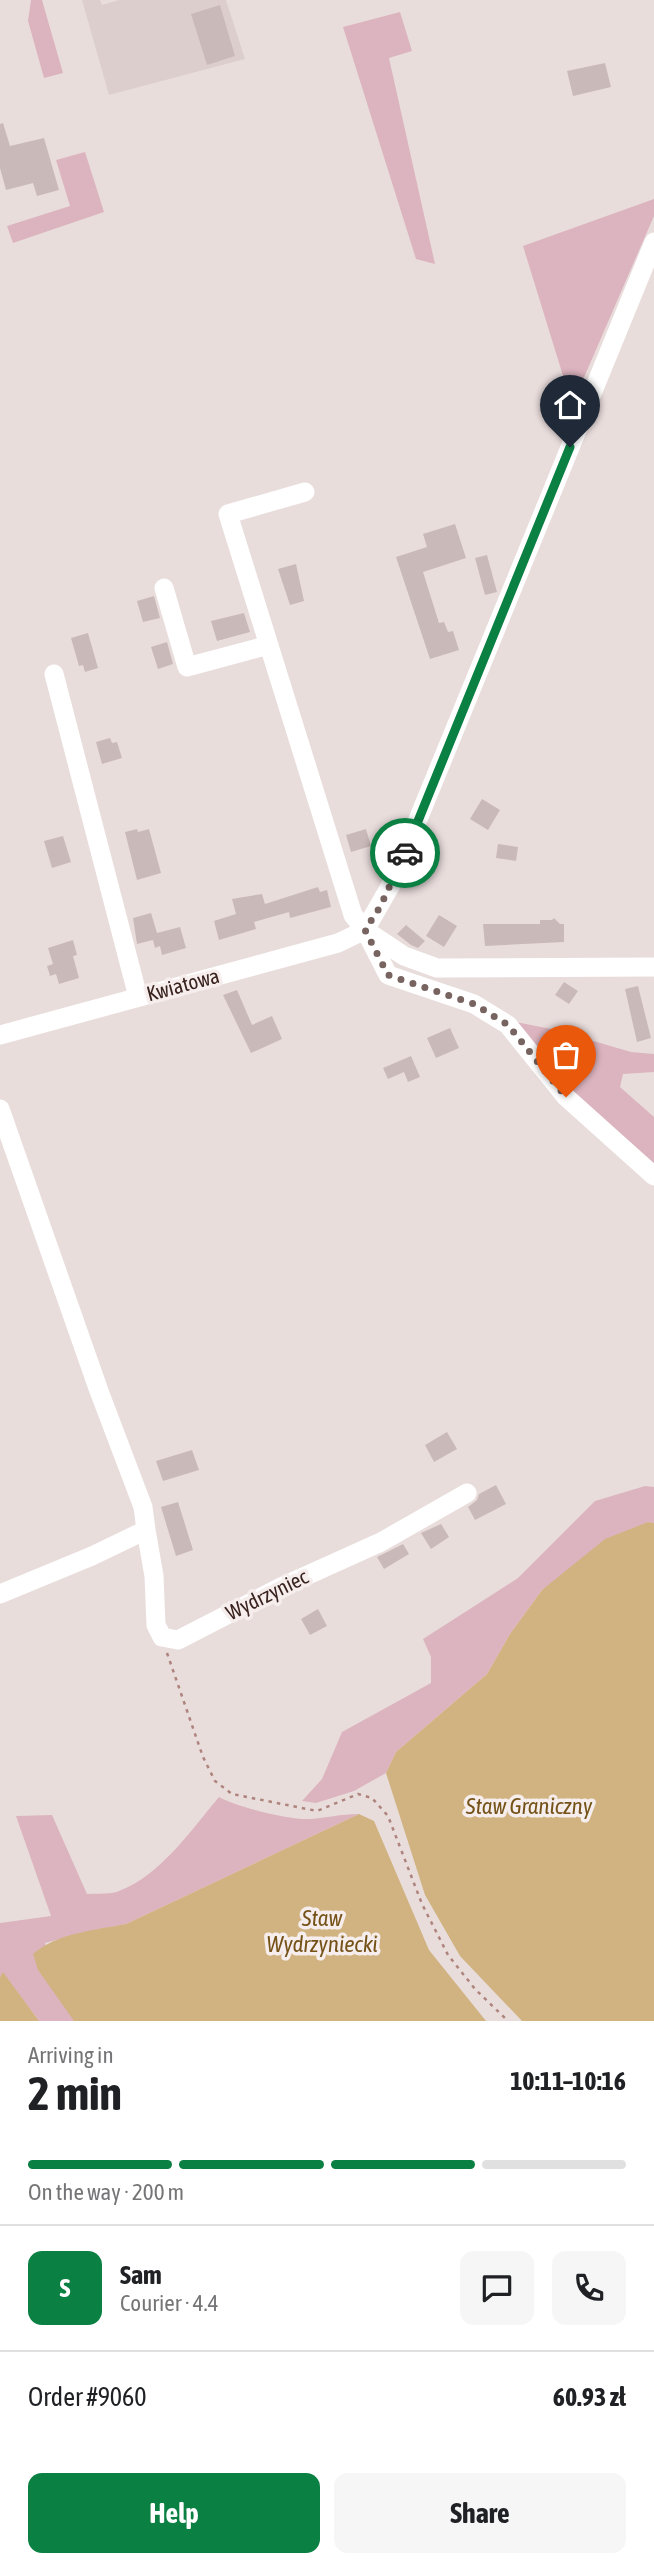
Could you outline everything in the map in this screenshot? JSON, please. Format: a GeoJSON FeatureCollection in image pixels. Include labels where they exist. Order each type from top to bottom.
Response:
{"type":"FeatureCollection","features":[{"type":"Feature","properties":{"kind":"street"},"geometry":{"type":"LineString","coordinates":[[365,930],[392,883],[654,242]]}},
{"type":"Feature","properties":{"kind":"street"},"geometry":{"type":"LineString","coordinates":[[305,492],[228,514],[353,915],[365,930],[388,975],[474,1004],[508,1025],[566,1097],[654,1176]]}},
{"type":"Feature","properties":{"kind":"street"},"geometry":{"type":"LineString","coordinates":[[164,589],[187,667],[269,645]]}},
{"type":"Feature","properties":{"kind":"street"},"geometry":{"type":"LineString","coordinates":[[54,674],[138,997]]}},
{"type":"Feature","properties":{"kind":"street"},"geometry":{"type":"LineString","coordinates":[[365,930],[404,956],[437,968],[654,967]]}},
{"type":"Feature","properties":{"kind":"street","name":"Kwiatowa"},"geometry":{"type":"LineString","coordinates":[[0,1035],[338,943],[365,930]]}},
{"type":"Feature","properties":{"kind":"street"},"geometry":{"type":"LineString","coordinates":[[0,1109],[99,1391],[144,1507],[154,1576],[156,1625],[162,1637]]}},
{"type":"Feature","properties":{"kind":"street","name":"Wydrzyniec"},"geometry":{"type":"LineString","coordinates":[[162,1637],[178,1640],[279,1588],[381,1542],[467,1493]]}},
{"type":"Feature","properties":{"kind":"street"},"geometry":{"type":"LineString","coordinates":[[0,1594],[92,1556],[146,1530]]}},
{"type":"Feature","properties":{"kind":"path"},"geometry":{"type":"LineString","coordinates":[[162,1637],[203,1757],[215,1781],[232,1794],[317,1811],[358,1794],[372,1798],[388,1816],[422,1904],[448,1955],[475,1989],[508,2021]]}},
{"type":"Feature","properties":{"kind":"shaded area"},"geometry":{"type":"Polygon","coordinates":[[[31,0],[42,0],[63,73],[44,78],[28,21],[31,0]]]}},
{"type":"Feature","properties":{"kind":"shaded area"},"geometry":{"type":"Polygon","coordinates":[[[82,0],[100,0],[102,5],[119,0],[226,0],[245,59],[109,95],[82,0]]]}},
{"type":"Feature","properties":{"kind":"shaded area"},"geometry":{"type":"Polygon","coordinates":[[[400,12],[412,51],[389,58],[435,264],[416,259],[343,27],[400,12]]]}},
{"type":"Feature","properties":{"kind":"shaded area"},"geometry":{"type":"Polygon","coordinates":[[[85,152],[104,212],[13,243],[7,226],[70,206],[56,160],[85,152]]]}},
{"type":"Feature","properties":{"kind":"shaded area"},"geometry":{"type":"Polygon","coordinates":[[[654,199],[654,216],[572,405],[523,246],[654,199]]]}},
{"type":"Feature","properties":{"kind":"shaded area"},"geometry":{"type":"Polygon","coordinates":[[[511,1021],[556,1030],[631,1052],[654,1054],[654,1072],[623,1074],[620,1087],[654,1117],[654,1169],[569,1095],[511,1021]]]}},
{"type":"Feature","properties":{"kind":"shaded area"},"geometry":{"type":"Polygon","coordinates":[[[645,1486],[654,1487],[654,1523],[648,1522],[542,1590],[510,1634],[487,1674],[396,1752],[386,1773],[354,1791],[316,1803],[302,1801],[322,1779],[342,1732],[431,1683],[431,1657],[423,1639],[518,1578],[595,1501],[645,1486]]]}},
{"type":"Feature","properties":{"kind":"shaded area"},"geometry":{"type":"Polygon","coordinates":[[[219,1797],[250,1809],[289,1817],[310,1819],[359,1814],[126,1924],[45,1943],[75,2021],[39,2021],[3,1973],[0,1977],[0,1923],[51,1916],[16,1816],[52,1815],[87,1894],[108,1893],[134,1884],[162,1863],[219,1797]]]}},
{"type":"Feature","properties":{"kind":"water","name":"Staw Graniczny"},"geometry":{"type":"Polygon","coordinates":[[[648,1522],[654,1523],[654,2021],[522,2021],[460,1956],[425,1895],[386,1773],[396,1752],[487,1674],[510,1634],[542,1590],[605,1539],[648,1522]]]}},
{"type":"Feature","properties":{"kind":"water","name":"Staw Wydrzyniecki"},"geometry":{"type":"Polygon","coordinates":[[[359,1814],[374,1821],[429,1950],[486,2021],[74,2021],[38,1970],[33,1954],[53,1941],[77,1933],[126,1924],[359,1814]]]}},
{"type":"Feature","properties":{"kind":"water"},"geometry":{"type":"Polygon","coordinates":[[[3,1972],[39,2021],[0,2021],[0,1977],[3,1972]]]}},
{"type":"Feature","properties":{"kind":"building"},"geometry":{"type":"Polygon","coordinates":[[[220,5],[235,56],[207,65],[191,14],[220,5]]]}},
{"type":"Feature","properties":{"kind":"building"},"geometry":{"type":"Polygon","coordinates":[[[605,63],[611,87],[573,96],[567,71],[605,63]]]}},
{"type":"Feature","properties":{"kind":"building"},"geometry":{"type":"Polygon","coordinates":[[[3,123],[10,146],[44,138],[59,190],[37,196],[33,183],[6,190],[0,168],[0,124],[3,123]]]}},
{"type":"Feature","properties":{"kind":"building"},"geometry":{"type":"Polygon","coordinates":[[[455,524],[466,558],[423,572],[439,623],[444,622],[448,632],[453,631],[459,650],[430,659],[396,557],[427,547],[423,534],[455,524]]]}},
{"type":"Feature","properties":{"kind":"building"},"geometry":{"type":"Polygon","coordinates":[[[487,555],[497,592],[485,595],[475,558],[487,555]]]}},
{"type":"Feature","properties":{"kind":"building"},"geometry":{"type":"Polygon","coordinates":[[[296,564],[304,601],[290,605],[278,569],[296,564]]]}},
{"type":"Feature","properties":{"kind":"building"},"geometry":{"type":"Polygon","coordinates":[[[154,596],[160,618],[143,622],[137,601],[154,596]]]}},
{"type":"Feature","properties":{"kind":"building"},"geometry":{"type":"Polygon","coordinates":[[[244,613],[250,632],[217,641],[211,621],[244,613]]]}},
{"type":"Feature","properties":{"kind":"building"},"geometry":{"type":"Polygon","coordinates":[[[88,633],[98,668],[85,672],[83,665],[79,666],[71,638],[88,633]]]}},
{"type":"Feature","properties":{"kind":"building"},"geometry":{"type":"Polygon","coordinates":[[[167,642],[173,664],[158,669],[151,647],[167,642]]]}},
{"type":"Feature","properties":{"kind":"building"},"geometry":{"type":"Polygon","coordinates":[[[110,738],[112,743],[117,742],[122,758],[102,764],[96,742],[110,738]]]}},
{"type":"Feature","properties":{"kind":"building"},"geometry":{"type":"Polygon","coordinates":[[[482,799],[500,810],[488,830],[470,819],[482,799]]]}},
{"type":"Feature","properties":{"kind":"building"},"geometry":{"type":"Polygon","coordinates":[[[137,829],[138,832],[149,829],[161,873],[137,880],[125,832],[137,829]]]}},
{"type":"Feature","properties":{"kind":"building"},"geometry":{"type":"Polygon","coordinates":[[[366,829],[371,846],[351,852],[346,835],[366,829]]]}},
{"type":"Feature","properties":{"kind":"building"},"geometry":{"type":"Polygon","coordinates":[[[63,836],[71,862],[52,868],[44,841],[63,836]]]}},
{"type":"Feature","properties":{"kind":"building"},"geometry":{"type":"Polygon","coordinates":[[[498,844],[518,847],[516,861],[496,858],[498,844]]]}},
{"type":"Feature","properties":{"kind":"building"},"geometry":{"type":"Polygon","coordinates":[[[318,887],[320,892],[327,890],[331,907],[290,918],[289,912],[254,922],[256,929],[219,940],[214,921],[236,914],[232,899],[262,894],[265,904],[318,887]]]}},
{"type":"Feature","properties":{"kind":"building"},"geometry":{"type":"Polygon","coordinates":[[[151,913],[157,933],[180,927],[186,948],[162,955],[160,946],[155,948],[153,940],[137,944],[133,918],[151,913]]]}},
{"type":"Feature","properties":{"kind":"building"},"geometry":{"type":"Polygon","coordinates":[[[439,915],[457,926],[444,947],[426,936],[439,915]]]}},
{"type":"Feature","properties":{"kind":"building"},"geometry":{"type":"Polygon","coordinates":[[[554,918],[564,924],[564,942],[485,946],[483,924],[540,924],[540,920],[554,918]]]}},
{"type":"Feature","properties":{"kind":"building"},"geometry":{"type":"Polygon","coordinates":[[[406,925],[425,941],[418,948],[397,934],[406,925]]]}},
{"type":"Feature","properties":{"kind":"building"},"geometry":{"type":"Polygon","coordinates":[[[73,940],[77,955],[73,956],[79,978],[59,984],[56,974],[50,976],[47,966],[53,964],[48,948],[73,940]]]}},
{"type":"Feature","properties":{"kind":"building"},"geometry":{"type":"Polygon","coordinates":[[[564,982],[578,991],[569,1004],[555,995],[564,982]]]}},
{"type":"Feature","properties":{"kind":"building"},"geometry":{"type":"Polygon","coordinates":[[[638,986],[651,1038],[637,1042],[625,989],[638,986]]]}},
{"type":"Feature","properties":{"kind":"building"},"geometry":{"type":"Polygon","coordinates":[[[237,990],[252,1025],[272,1016],[282,1039],[251,1053],[223,995],[237,990]]]}},
{"type":"Feature","properties":{"kind":"building"},"geometry":{"type":"Polygon","coordinates":[[[450,1028],[459,1048],[436,1058],[427,1038],[450,1028]]]}},
{"type":"Feature","properties":{"kind":"building"},"geometry":{"type":"Polygon","coordinates":[[[411,1056],[420,1077],[408,1082],[404,1072],[388,1079],[383,1068],[411,1056]]]}},
{"type":"Feature","properties":{"kind":"building"},"geometry":{"type":"Polygon","coordinates":[[[447,1432],[457,1449],[434,1462],[425,1445],[447,1432]]]}},
{"type":"Feature","properties":{"kind":"building"},"geometry":{"type":"Polygon","coordinates":[[[192,1450],[199,1470],[163,1481],[156,1461],[192,1450]]]}},
{"type":"Feature","properties":{"kind":"building"},"geometry":{"type":"Polygon","coordinates":[[[496,1485],[506,1504],[475,1520],[468,1507],[477,1500],[479,1494],[496,1485]]]}},
{"type":"Feature","properties":{"kind":"building"},"geometry":{"type":"Polygon","coordinates":[[[178,1502],[193,1550],[176,1556],[161,1507],[178,1502]]]}},
{"type":"Feature","properties":{"kind":"building"},"geometry":{"type":"Polygon","coordinates":[[[441,1524],[449,1537],[431,1549],[421,1533],[441,1524]]]}},
{"type":"Feature","properties":{"kind":"building"},"geometry":{"type":"Polygon","coordinates":[[[403,1544],[409,1554],[384,1569],[377,1557],[403,1544]]]}},
{"type":"Feature","properties":{"kind":"building"},"geometry":{"type":"Polygon","coordinates":[[[318,1609],[327,1626],[310,1635],[301,1619],[318,1609]]]}},
{"type":"Feature","properties":{"kind":"way so far"},"geometry":{"type":"LineString","coordinates":[[405,853],[380,907],[365,930],[388,975],[474,1004],[508,1025],[566,1097]]}},
{"type":"Feature","properties":{"kind":"route"},"geometry":{"type":"LineString","coordinates":[[405,853],[570,447]]}}]}
